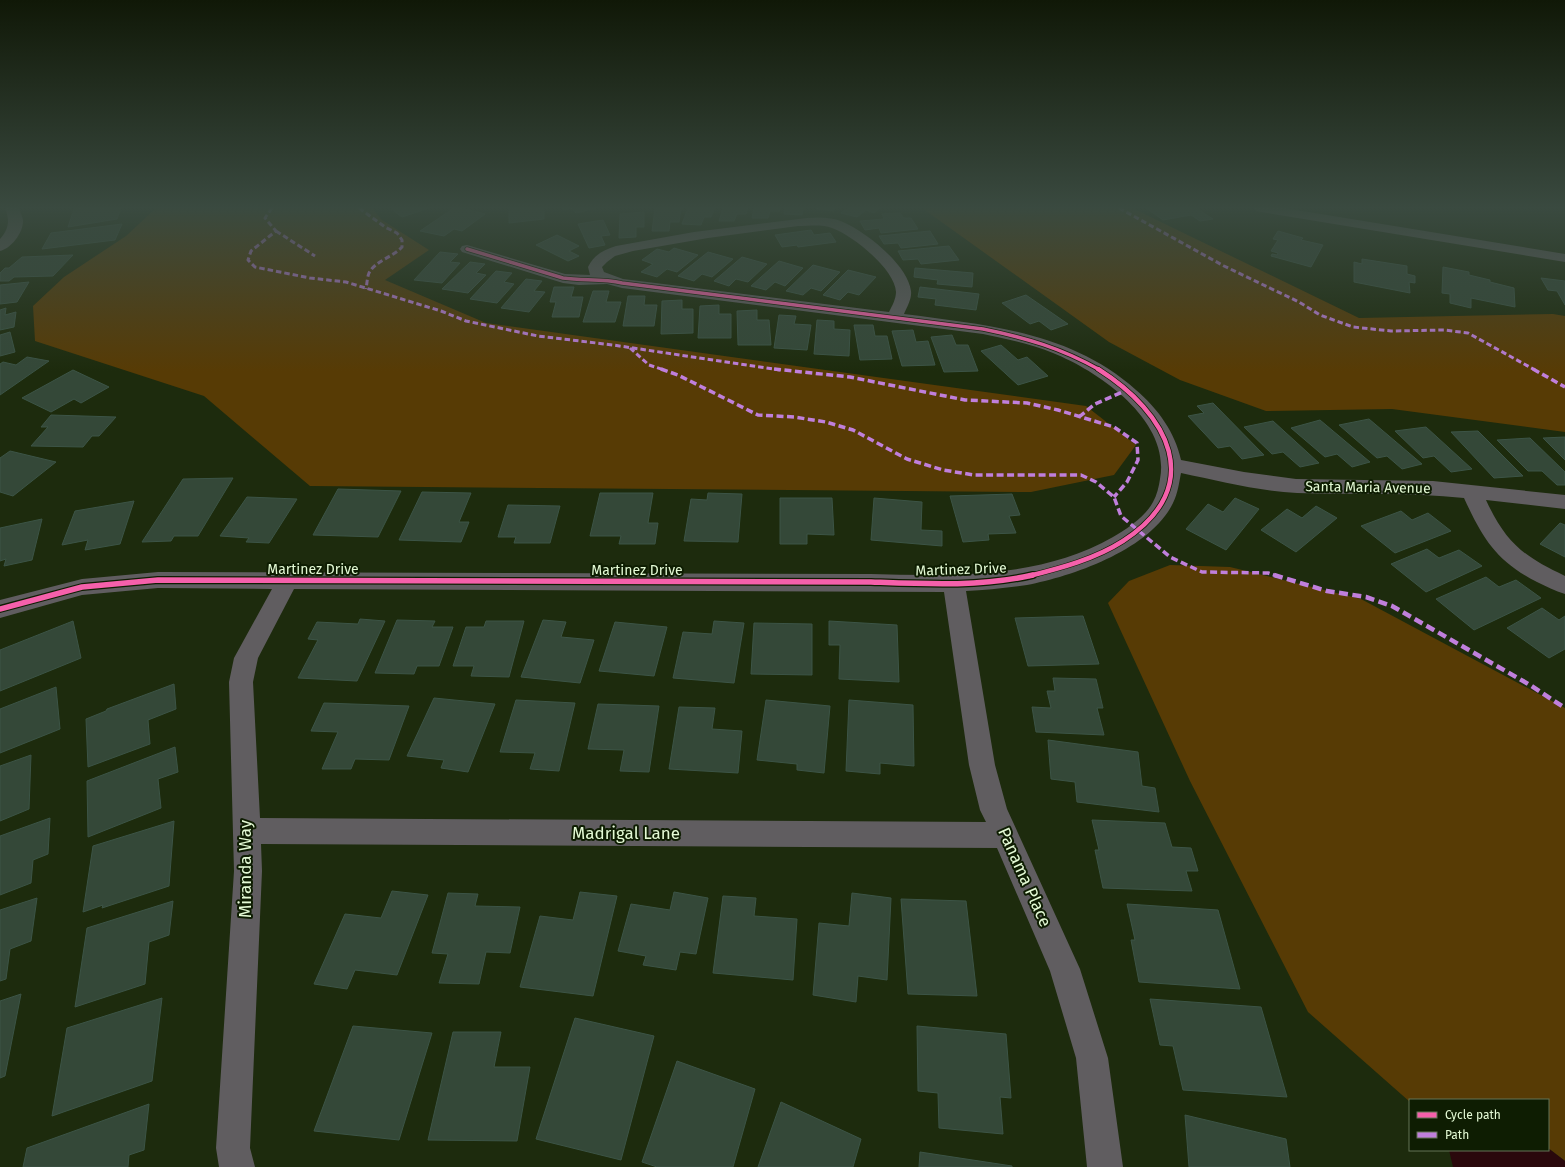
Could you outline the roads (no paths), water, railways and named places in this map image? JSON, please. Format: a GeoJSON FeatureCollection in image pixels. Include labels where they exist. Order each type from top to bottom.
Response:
{"type":"FeatureCollection","features":[{"type":"Feature","properties":{"kind":"street","name":"Martinez Drive"},"geometry":{"type":"LineString","coordinates":[[0,609],[82,588],[158,580],[871,582],[954,584],[1016,579],[1058,569],[1088,559],[1118,545],[1144,525],[1162,504],[1172,480],[1171,457],[1165,436],[1149,411],[1127,390],[1084,361],[1060,350],[1023,337],[983,328],[622,283],[607,279],[579,280],[562,278],[511,262]]}},
{"type":"Feature","properties":{"kind":"street"},"geometry":{"type":"LineString","coordinates":[[598,262],[595,267],[597,274],[607,279]]}},
{"type":"Feature","properties":{"kind":"street"},"geometry":{"type":"LineString","coordinates":[[888,262],[892,266],[899,278],[903,290],[902,298],[895,317]]}},
{"type":"Feature","properties":{"kind":"street","name":"Santa Maria Avenue"},"geometry":{"type":"LineString","coordinates":[[1171,465],[1256,481],[1296,486],[1329,488],[1410,487],[1471,491],[1565,502]]}},
{"type":"Feature","properties":{"kind":"street"},"geometry":{"type":"LineString","coordinates":[[1471,491],[1486,522],[1506,550],[1531,568],[1565,586]]}},
{"type":"Feature","properties":{"kind":"street","name":"Miranda Way"},"geometry":{"type":"LineString","coordinates":[[237,1167],[233,1148],[248,871],[240,682],[246,658],[287,581]]}},
{"type":"Feature","properties":{"kind":"street","name":"Panama Place"},"geometry":{"type":"LineString","coordinates":[[954,584],[982,766],[994,810],[1065,968],[1092,1058],[1105,1167]]}},
{"type":"Feature","properties":{"kind":"street","name":"Madrigal Lane"},"geometry":{"type":"LineString","coordinates":[[246,830],[1006,835]]}}]}
